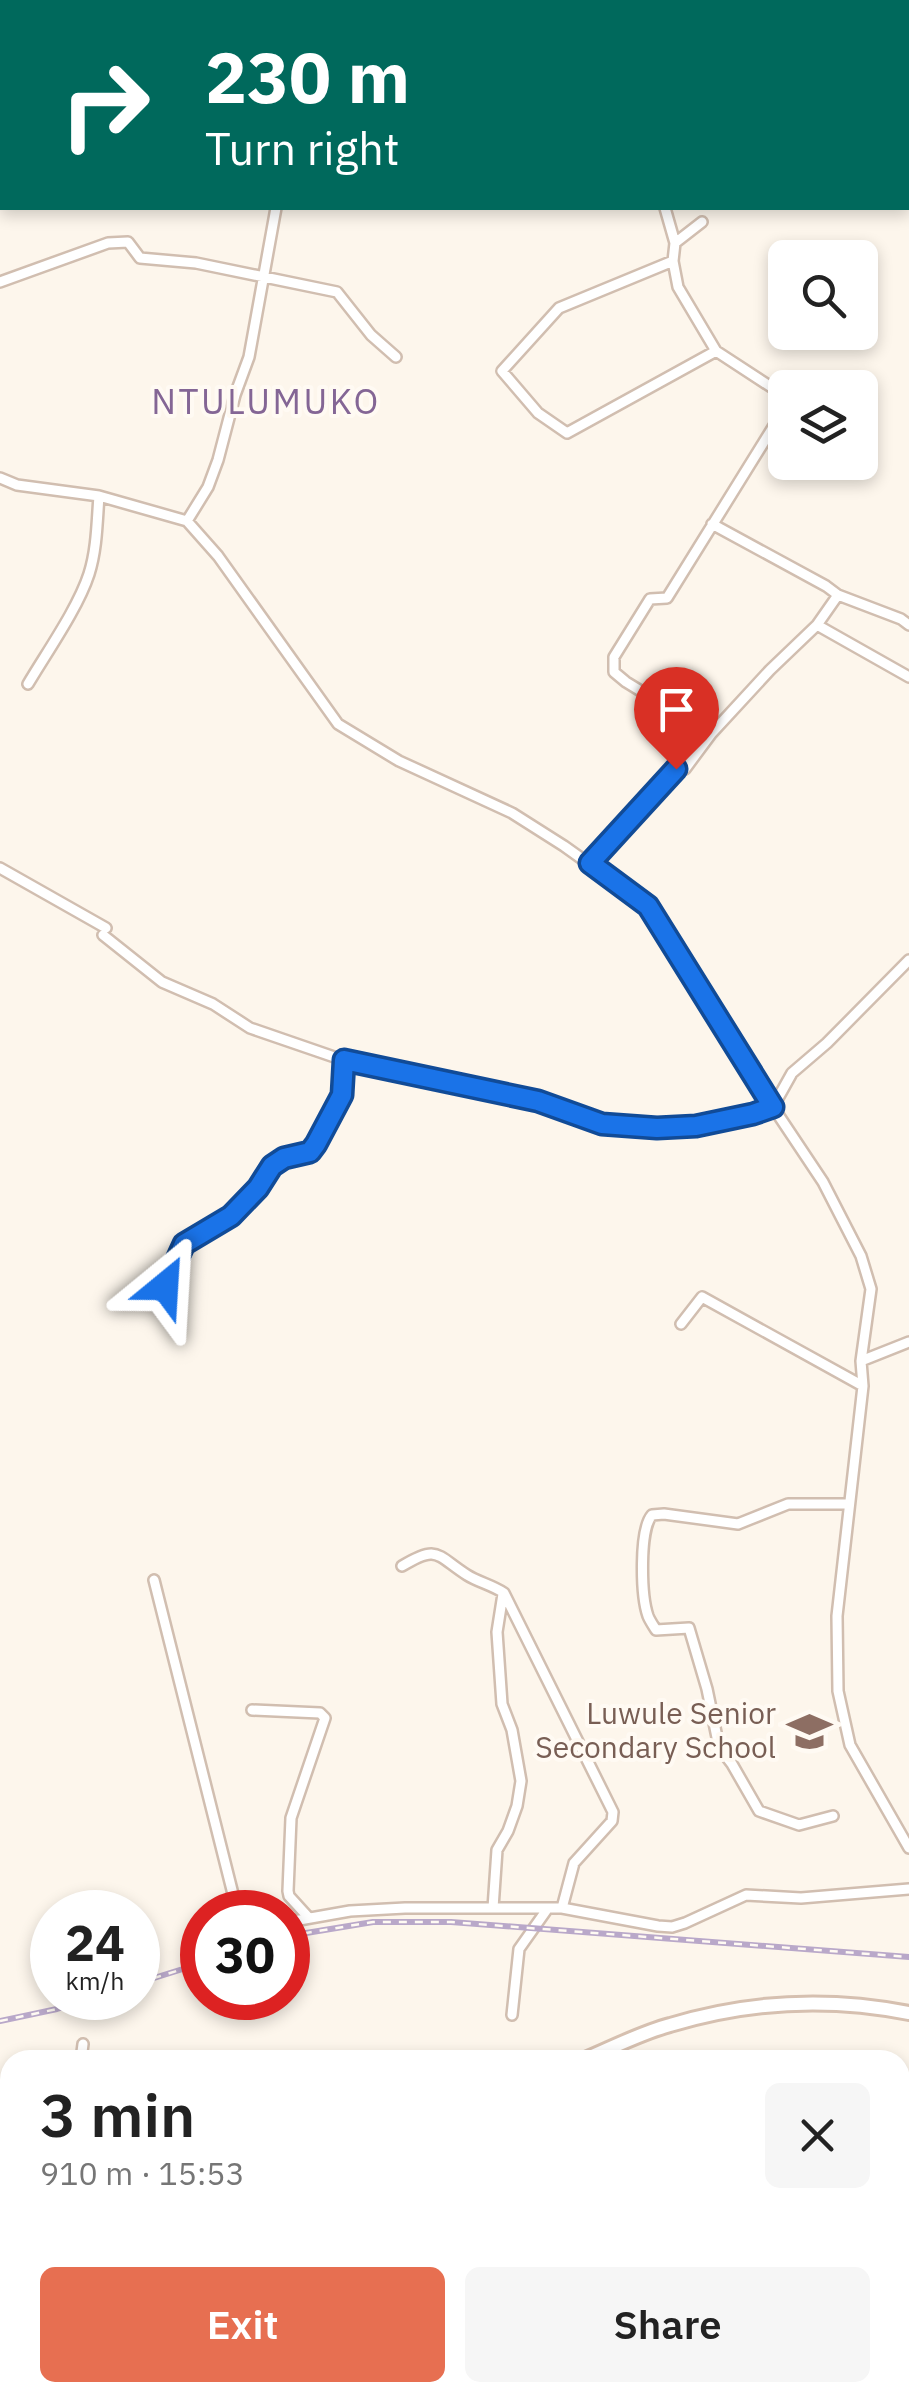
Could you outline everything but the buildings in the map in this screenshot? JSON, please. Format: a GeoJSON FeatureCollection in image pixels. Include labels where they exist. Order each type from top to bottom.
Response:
{"type":"FeatureCollection","features":[{"type":"Feature","properties":{"kind":"main road"},"geometry":{"type":"LineString","coordinates":[[607,2050],[666,2026],[756,2005],[819,2002],[909,2013]]}},
{"type":"Feature","properties":{"kind":"street"},"geometry":{"type":"LineString","coordinates":[[187,521],[208,488],[249,357],[276,210]]}},
{"type":"Feature","properties":{"kind":"street"},"geometry":{"type":"LineString","coordinates":[[666,210],[675,244],[673,261],[678,287],[716,352],[768,385]]}},
{"type":"Feature","properties":{"kind":"street"},"geometry":{"type":"LineString","coordinates":[[675,244],[702,222]]}},
{"type":"Feature","properties":{"kind":"street"},"geometry":{"type":"LineString","coordinates":[[0,282],[108,244],[128,242],[140,258],[196,262],[337,292],[370,335],[396,357]]}},
{"type":"Feature","properties":{"kind":"street"},"geometry":{"type":"LineString","coordinates":[[673,261],[560,308],[502,371],[538,412],[567,433],[716,352]]}},
{"type":"Feature","properties":{"kind":"street"},"geometry":{"type":"LineString","coordinates":[[711,734],[626,682],[614,672],[614,658],[650,599],[666,598],[768,435]]}},
{"type":"Feature","properties":{"kind":"street"},"geometry":{"type":"LineString","coordinates":[[0,478],[99,496],[187,521],[218,556],[338,724],[399,762],[512,813],[648,906],[823,1182],[861,1256],[871,1289],[861,1361],[864,1386],[837,1616],[838,1692],[850,1745],[909,1848]]}},
{"type":"Feature","properties":{"kind":"street"},"geometry":{"type":"LineString","coordinates":[[28,684],[89,575],[99,496]]}},
{"type":"Feature","properties":{"kind":"street"},"geometry":{"type":"LineString","coordinates":[[712,524],[838,595],[909,625]]}},
{"type":"Feature","properties":{"kind":"street"},"geometry":{"type":"LineString","coordinates":[[590,863],[817,625],[838,595]]}},
{"type":"Feature","properties":{"kind":"street"},"geometry":{"type":"LineString","coordinates":[[817,625],[909,677]]}},
{"type":"Feature","properties":{"kind":"street"},"geometry":{"type":"LineString","coordinates":[[0,868],[104,932],[162,982],[213,1004],[250,1028],[344,1060],[538,1101],[602,1124],[696,1126],[773,1107],[792,1073],[909,960]]}},
{"type":"Feature","properties":{"kind":"street"},"geometry":{"type":"LineString","coordinates":[[165,1286],[184,1244],[231,1216],[258,1188],[272,1166],[284,1158],[310,1152],[342,1095],[344,1060]]}},
{"type":"Feature","properties":{"kind":"street"},"geometry":{"type":"LineString","coordinates":[[680,1324],[702,1297],[864,1386]]}},
{"type":"Feature","properties":{"kind":"street"},"geometry":{"type":"LineString","coordinates":[[861,1361],[909,1342]]}},
{"type":"Feature","properties":{"kind":"street"},"geometry":{"type":"LineString","coordinates":[[833,1816],[798,1825],[759,1810],[718,1748],[707,1689],[689,1628],[656,1630],[647,1614],[642,1583],[645,1523],[652,1514],[664,1514],[738,1524],[788,1504],[849,1504]]}},
{"type":"Feature","properties":{"kind":"street"},"geometry":{"type":"LineString","coordinates":[[402,1566],[422,1554],[435,1554],[504,1593],[613,1812],[612,1821],[574,1862],[562,1908]]}},
{"type":"Feature","properties":{"kind":"street"},"geometry":{"type":"LineString","coordinates":[[154,1580],[232,1890]]}},
{"type":"Feature","properties":{"kind":"street"},"geometry":{"type":"LineString","coordinates":[[493,1908],[498,1850],[517,1806],[521,1781],[512,1730],[502,1704],[497,1632],[504,1593]]}},
{"type":"Feature","properties":{"kind":"street"},"geometry":{"type":"LineString","coordinates":[[252,1710],[320,1712],[325,1718],[291,1818],[288,1890]]}},
{"type":"Feature","properties":{"kind":"street"},"geometry":{"type":"LineString","coordinates":[[310,1918],[350,1911],[562,1908],[672,1926],[746,1894],[801,1898],[909,1889]]}},
{"type":"Feature","properties":{"kind":"street"},"geometry":{"type":"LineString","coordinates":[[512,2015],[519,1949],[548,1908]]}},
{"type":"Feature","properties":{"kind":"street"},"geometry":{"type":"LineString","coordinates":[[83,2044],[83,2050]]}},
{"type":"Feature","properties":{"kind":"railway"},"geometry":{"type":"LineString","coordinates":[[310,1932],[373,1922],[451,1922],[909,1957]]}},
{"type":"Feature","properties":{"kind":"railway"},"geometry":{"type":"LineString","coordinates":[[160,1976],[180,1970]]}},
{"type":"Feature","properties":{"kind":"railway"},"geometry":{"type":"LineString","coordinates":[[0,2021],[30,2015]]}},
{"type":"Feature","properties":{"kind":"place","name":"Luwule Senior Secondary School"},"geometry":{"type":"Point","coordinates":[809,1731]}},
{"type":"Feature","properties":{"kind":"district","name":"NTULUMUKO"},"geometry":{"type":"Point","coordinates":[266,402]}},
{"type":"Feature","properties":{"kind":"route"},"geometry":{"type":"LineString","coordinates":[[165,1286],[184,1244],[231,1216],[258,1188],[272,1166],[284,1158],[310,1152],[338,1106],[344,1060],[538,1101],[602,1124],[696,1126],[773,1107],[648,906],[590,863],[676,769]]}}]}
